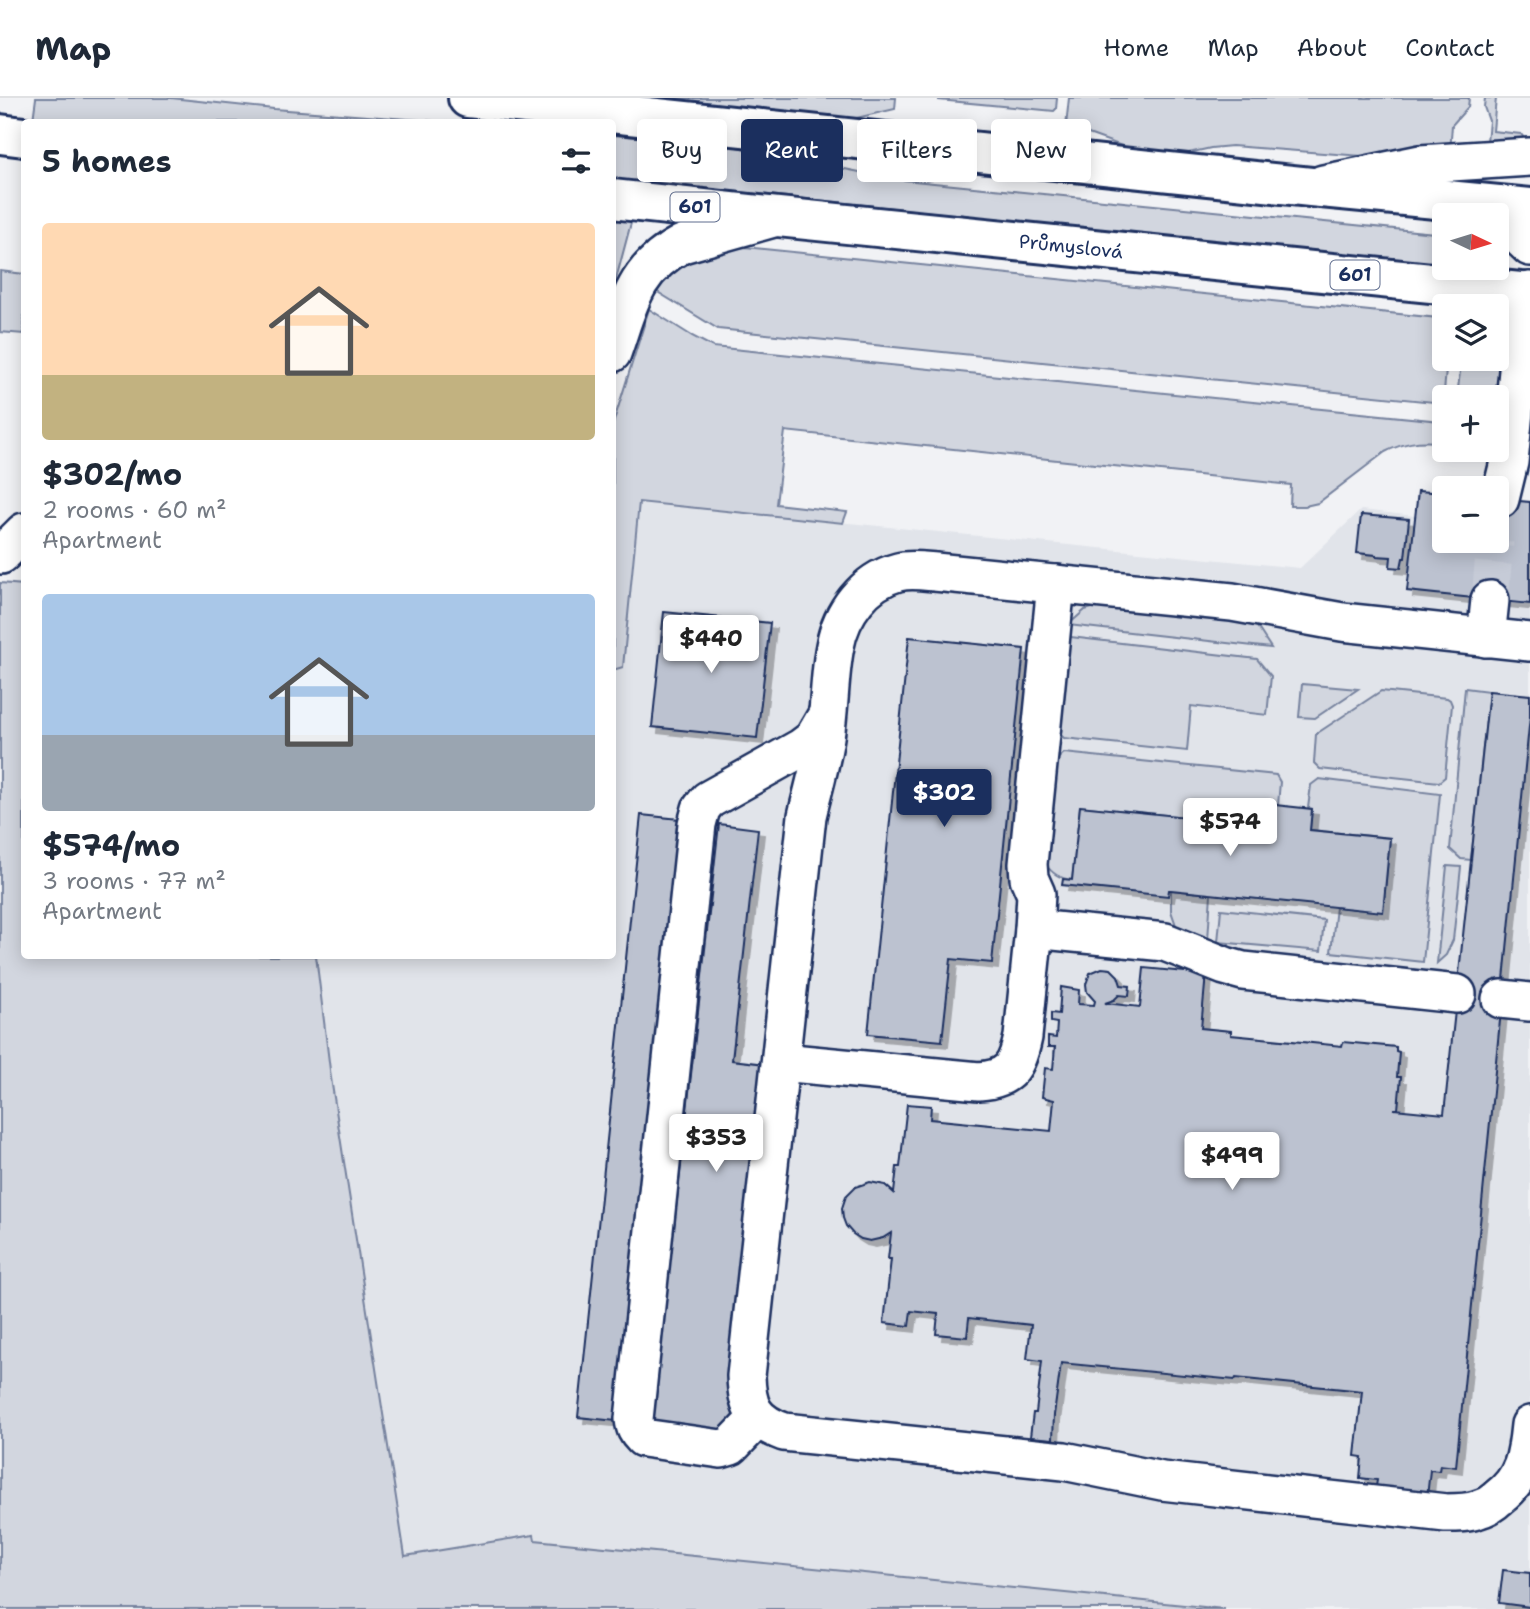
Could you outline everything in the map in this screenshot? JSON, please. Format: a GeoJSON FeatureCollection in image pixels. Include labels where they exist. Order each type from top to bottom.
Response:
{"type":"FeatureCollection","features":[{"type":"Feature","properties":{"kind":"main road"},"geometry":{"type":"LineString","coordinates":[[468,98],[1530,208]]}},
{"type":"Feature","properties":{"kind":"main road"},"geometry":{"type":"LineString","coordinates":[[0,134],[21,137]]}},
{"type":"Feature","properties":{"kind":"main road","name":"Průmyslová"},"geometry":{"type":"LineString","coordinates":[[616,199],[1530,292]]}},
{"type":"Feature","properties":{"kind":"lane"},"geometry":{"type":"LineString","coordinates":[[1311,187],[1420,164],[1527,156]]}},
{"type":"Feature","properties":{"kind":"lane"},"geometry":{"type":"LineString","coordinates":[[1457,201],[1462,203]]}},
{"type":"Feature","properties":{"kind":"lane"},"geometry":{"type":"LineString","coordinates":[[616,342],[636,287],[655,261],[682,244],[778,217]]}},
{"type":"Feature","properties":{"kind":"lane"},"geometry":{"type":"LineString","coordinates":[[1509,227],[1530,247]]}},
{"type":"Feature","properties":{"kind":"lane"},"geometry":{"type":"LineString","coordinates":[[1506,476],[1524,310],[1530,292]]}},
{"type":"Feature","properties":{"kind":"lane"},"geometry":{"type":"LineString","coordinates":[[1530,642],[1342,622],[1232,601],[915,570],[886,576],[869,586],[847,612],[838,631],[825,737],[807,816],[746,1376],[750,1407],[758,1418],[770,1427],[784,1432],[1064,1461],[1162,1481],[1446,1513],[1480,1509],[1493,1503],[1517,1481],[1528,1446],[1530,1425]]}},
{"type":"Feature","properties":{"kind":"lane"},"geometry":{"type":"LineString","coordinates":[[781,1062],[979,1081],[1004,1076],[1014,1067],[1021,1046],[1034,929],[1036,894],[1029,878],[1028,864],[1056,584]]}},
{"type":"Feature","properties":{"kind":"lane"},"geometry":{"type":"LineString","coordinates":[[1486,638],[1490,600]]}},
{"type":"Feature","properties":{"kind":"lane"},"geometry":{"type":"LineString","coordinates":[[758,1418],[732,1446],[720,1449],[643,1438],[638,1434],[634,1419],[697,824],[701,809],[708,800],[801,748],[813,739],[828,714]]}},
{"type":"Feature","properties":{"kind":"lane"},"geometry":{"type":"LineString","coordinates":[[1034,929],[1165,942],[1243,971],[1457,994]]}},
{"type":"Feature","properties":{"kind":"shaded area"},"geometry":{"type":"Polygon","coordinates":[[[36,98],[171,98],[407,119],[33,119],[36,98]]]}},
{"type":"Feature","properties":{"kind":"shaded area"},"geometry":{"type":"Polygon","coordinates":[[[631,98],[896,98],[895,109],[848,120],[631,98]]]}},
{"type":"Feature","properties":{"kind":"shaded area"},"geometry":{"type":"Polygon","coordinates":[[[939,98],[1057,98],[1054,111],[939,98]]]}},
{"type":"Feature","properties":{"kind":"shaded area"},"geometry":{"type":"Polygon","coordinates":[[[1069,98],[1469,98],[1468,107],[1452,125],[1450,153],[1362,156],[1232,146],[1184,154],[1133,150],[1091,135],[1091,119],[1067,119],[1069,98]]]}},
{"type":"Feature","properties":{"kind":"shaded area"},"geometry":{"type":"Polygon","coordinates":[[[1485,98],[1496,98],[1493,131],[1521,134],[1524,138],[1522,144],[1486,152],[1489,121],[1484,107],[1485,98]]]}},
{"type":"Feature","properties":{"kind":"shaded area"},"geometry":{"type":"Polygon","coordinates":[[[616,135],[637,137],[637,181],[616,179],[616,135]]]}},
{"type":"Feature","properties":{"kind":"shaded area"},"geometry":{"type":"Polygon","coordinates":[[[727,145],[741,148],[741,182],[843,182],[843,169],[857,171],[857,182],[924,182],[1432,233],[1432,264],[642,182],[727,182],[727,145]]]}},
{"type":"Feature","properties":{"kind":"shaded area"},"geometry":{"type":"Polygon","coordinates":[[[616,217],[632,219],[616,279],[616,217]]]}},
{"type":"Feature","properties":{"kind":"shaded area"},"geometry":{"type":"Polygon","coordinates":[[[744,247],[1432,317],[1432,371],[1446,371],[1445,385],[1432,385],[1432,402],[718,329],[656,291],[671,271],[681,263],[726,249],[744,247]]]}},
{"type":"Feature","properties":{"kind":"shaded area"},"geometry":{"type":"Polygon","coordinates":[[[0,271],[21,274],[21,334],[0,332],[0,271]]]}},
{"type":"Feature","properties":{"kind":"shaded area"},"geometry":{"type":"Polygon","coordinates":[[[649,309],[713,347],[1432,420],[1432,442],[1404,444],[1385,452],[1318,503],[1305,506],[1290,506],[1291,485],[785,431],[776,504],[847,512],[843,523],[639,502],[623,667],[616,669],[616,414],[649,309]]]}},
{"type":"Feature","properties":{"kind":"shaded area"},"geometry":{"type":"Polygon","coordinates":[[[1501,371],[1500,385],[1458,385],[1460,372],[1501,371]]]}},
{"type":"Feature","properties":{"kind":"shaded area"},"geometry":{"type":"Polygon","coordinates":[[[1418,491],[1432,492],[1432,553],[1509,553],[1509,526],[1530,502],[1530,1609],[1224,1609],[534,1540],[534,1535],[405,1556],[331,1078],[316,959],[616,959],[616,669],[623,667],[638,502],[1300,568],[1361,510],[1415,516],[1418,491]]]}},
{"type":"Feature","properties":{"kind":"shaded area"},"geometry":{"type":"Polygon","coordinates":[[[0,583],[21,585],[21,959],[316,959],[331,1078],[405,1556],[534,1535],[535,1540],[1224,1609],[0,1609],[0,583]]]}},
{"type":"Feature","properties":{"kind":"shaded area"},"geometry":{"type":"Polygon","coordinates":[[[1099,606],[1237,617],[1256,625],[1271,648],[1068,625],[1085,610],[1099,606]]]}},
{"type":"Feature","properties":{"kind":"shaded area"},"geometry":{"type":"Polygon","coordinates":[[[1062,636],[1257,659],[1271,676],[1267,715],[1191,706],[1187,751],[1064,738],[1052,727],[1062,636]]]}},
{"type":"Feature","properties":{"kind":"shaded area"},"geometry":{"type":"Polygon","coordinates":[[[1302,684],[1358,689],[1315,718],[1299,717],[1302,684]]]}},
{"type":"Feature","properties":{"kind":"shaded area"},"geometry":{"type":"Polygon","coordinates":[[[1465,688],[1489,691],[1471,860],[1461,859],[1450,849],[1465,688]]]}},
{"type":"Feature","properties":{"kind":"shaded area"},"geometry":{"type":"Polygon","coordinates":[[[1381,691],[1450,700],[1452,705],[1445,777],[1439,782],[1320,769],[1314,763],[1316,734],[1381,691]]]}},
{"type":"Feature","properties":{"kind":"shaded area"},"geometry":{"type":"Polygon","coordinates":[[[1064,753],[1276,775],[1280,782],[1273,826],[1080,806],[1072,880],[1063,878],[1045,864],[1048,768],[1064,753]]]}},
{"type":"Feature","properties":{"kind":"shaded area"},"geometry":{"type":"Polygon","coordinates":[[[1319,779],[1440,794],[1423,962],[1331,952],[1336,907],[1383,912],[1390,838],[1310,830],[1312,809],[1308,808],[1311,785],[1319,779]]]}},
{"type":"Feature","properties":{"kind":"shaded area"},"geometry":{"type":"Polygon","coordinates":[[[1447,866],[1461,867],[1453,940],[1446,955],[1437,963],[1447,866]]]}},
{"type":"Feature","properties":{"kind":"shaded area"},"geometry":{"type":"Polygon","coordinates":[[[1171,890],[1211,894],[1208,940],[1177,928],[1171,911],[1171,890]]]}},
{"type":"Feature","properties":{"kind":"shaded area"},"geometry":{"type":"Polygon","coordinates":[[[1221,909],[1324,920],[1321,951],[1218,942],[1221,909]]]}},
{"type":"Feature","properties":{"kind":"building"},"geometry":{"type":"Polygon","coordinates":[[[1418,491],[1432,492],[1432,553],[1509,553],[1509,500],[1530,502],[1530,604],[1407,591],[1418,491]]]}},
{"type":"Feature","properties":{"kind":"building"},"geometry":{"type":"Polygon","coordinates":[[[1361,515],[1409,519],[1405,558],[1401,568],[1390,567],[1391,557],[1357,553],[1361,515]]]}},
{"type":"Feature","properties":{"kind":"building"},"geometry":{"type":"Polygon","coordinates":[[[664,612],[770,623],[757,738],[652,727],[664,612]]]}},
{"type":"Feature","properties":{"kind":"building"},"geometry":{"type":"Polygon","coordinates":[[[909,637],[1024,649],[992,963],[951,959],[942,1041],[868,1034],[909,637]]]}},
{"type":"Feature","properties":{"kind":"building"},"geometry":{"type":"Polygon","coordinates":[[[1489,691],[1530,695],[1530,716],[1456,1467],[1440,1465],[1439,1471],[1430,1470],[1427,1497],[1375,1492],[1377,1480],[1360,1478],[1362,1457],[1355,1456],[1362,1391],[1061,1363],[1053,1439],[1030,1437],[1033,1413],[1036,1413],[1042,1361],[1027,1359],[1031,1325],[969,1318],[967,1337],[936,1334],[938,1314],[911,1311],[909,1326],[884,1323],[891,1233],[870,1241],[853,1234],[843,1218],[842,1208],[846,1196],[855,1187],[870,1182],[885,1185],[894,1193],[897,1167],[900,1167],[907,1104],[931,1106],[930,1119],[1051,1131],[1054,1100],[1042,1097],[1045,1068],[1053,1069],[1055,1047],[1048,1047],[1048,1037],[1056,1038],[1057,1023],[1051,1022],[1051,1013],[1059,1014],[1061,987],[1079,990],[1078,1004],[1094,1005],[1095,1001],[1087,992],[1086,984],[1090,973],[1102,968],[1111,969],[1118,976],[1121,985],[1130,986],[1129,996],[1119,995],[1105,1003],[1140,1007],[1144,968],[1206,974],[1201,1028],[1231,1031],[1231,1035],[1342,1046],[1343,1042],[1396,1047],[1399,1052],[1397,1077],[1401,1077],[1398,1109],[1394,1109],[1444,1114],[1489,691]]]}},
{"type":"Feature","properties":{"kind":"building"},"geometry":{"type":"Polygon","coordinates":[[[1275,805],[1312,809],[1310,830],[1390,838],[1383,912],[1171,890],[1168,896],[1062,885],[1063,879],[1072,880],[1080,806],[1273,826],[1275,805]]]}},
{"type":"Feature","properties":{"kind":"building"},"geometry":{"type":"Polygon","coordinates":[[[641,815],[689,820],[626,1422],[578,1417],[641,815]]]}},
{"type":"Feature","properties":{"kind":"building"},"geometry":{"type":"Polygon","coordinates":[[[719,824],[758,829],[732,1060],[775,1065],[734,1432],[652,1423],[719,824]]]}},
{"type":"Feature","properties":{"kind":"building"},"geometry":{"type":"Polygon","coordinates":[[[1503,1570],[1530,1573],[1530,1607],[1499,1603],[1503,1570]]]}},
{"type":"Feature","properties":{"kind":"tunnel"},"geometry":{"type":"LineString","coordinates":[[1490,600],[1494,553]]}}]}
